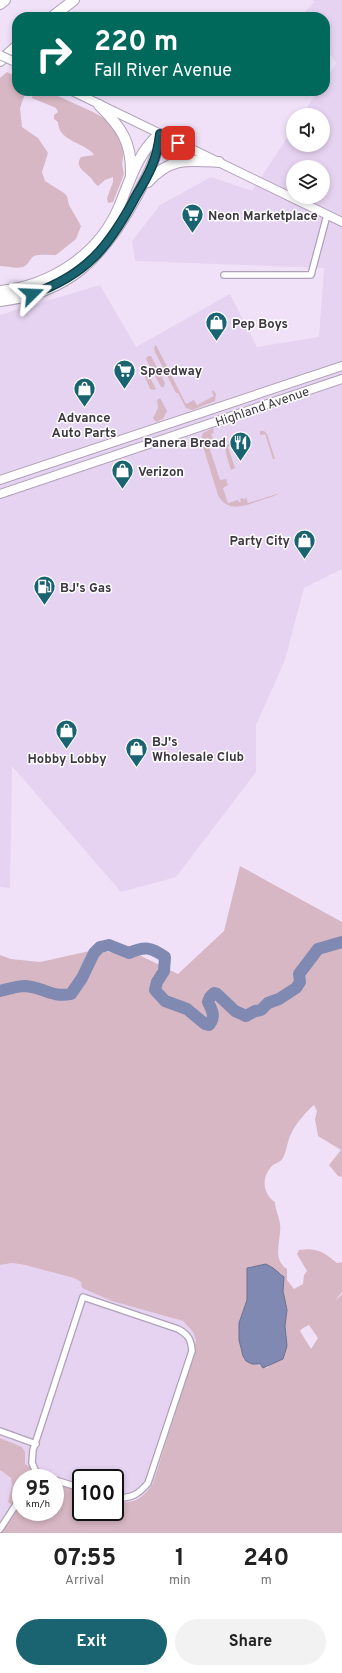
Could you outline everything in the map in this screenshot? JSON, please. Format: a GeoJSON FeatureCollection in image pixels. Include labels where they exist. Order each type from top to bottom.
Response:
{"type":"FeatureCollection","features":[{"type":"Feature","properties":{"kind":"highway"},"geometry":{"type":"LineString","coordinates":[[0,4],[5,0]]}},
{"type":"Feature","properties":{"kind":"highway"},"geometry":{"type":"LineString","coordinates":[[58,12],[74,0]]}},
{"type":"Feature","properties":{"kind":"highway"},"geometry":{"type":"LineString","coordinates":[[0,56],[12,48]]}},
{"type":"Feature","properties":{"kind":"highway"},"geometry":{"type":"LineString","coordinates":[[0,61],[12,50]]}},
{"type":"Feature","properties":{"kind":"highway"},"geometry":{"type":"LineString","coordinates":[[99,104],[116,122],[125,137],[131,157],[131,177]]}},
{"type":"Feature","properties":{"kind":"highway"},"geometry":{"type":"LineString","coordinates":[[0,291],[21,288],[46,279],[61,271],[83,255],[98,240],[110,224],[118,210],[131,177],[148,146],[160,134]]}},
{"type":"Feature","properties":{"kind":"highway"},"geometry":{"type":"LineString","coordinates":[[131,206],[155,160],[160,134]]}},
{"type":"Feature","properties":{"kind":"highway"},"geometry":{"type":"LineString","coordinates":[[0,300],[23,297],[58,284],[96,257],[108,243],[131,206],[150,180],[169,165],[188,160],[219,162]]}},
{"type":"Feature","properties":{"kind":"main road"},"geometry":{"type":"LineString","coordinates":[[0,56],[12,62]]}},
{"type":"Feature","properties":{"kind":"main road"},"geometry":{"type":"LineString","coordinates":[[82,96],[342,222]]}},
{"type":"Feature","properties":{"kind":"main road","name":"Highland Avenue"},"geometry":{"type":"LineString","coordinates":[[0,480],[342,366]]}},
{"type":"Feature","properties":{"kind":"main road","name":"Highland Avenue"},"geometry":{"type":"LineString","coordinates":[[0,494],[342,379]]}},
{"type":"Feature","properties":{"kind":"street"},"geometry":{"type":"LineString","coordinates":[[224,275],[311,275],[326,215]]}},
{"type":"Feature","properties":{"kind":"street"},"geometry":{"type":"LineString","coordinates":[[34,1469],[32,1463],[33,1450],[83,1296],[178,1329],[185,1333],[190,1339],[192,1351],[148,1483],[135,1495],[124,1498]]}},
{"type":"Feature","properties":{"kind":"street"},"geometry":{"type":"LineString","coordinates":[[0,1431],[36,1444]]}},
{"type":"Feature","properties":{"kind":"street"},"geometry":{"type":"LineString","coordinates":[[0,1529],[12,1511]]}},
{"type":"Feature","properties":{"kind":"shaded area"},"geometry":{"type":"Polygon","coordinates":[[[312,0],[342,0],[342,569],[304,588],[285,660],[256,725],[256,772],[176,877],[121,892],[12,766],[10,888],[0,887],[0,315],[100,285],[136,347],[230,294],[257,347],[319,337],[324,268],[135,261],[132,241],[160,205],[211,177],[252,191],[286,140],[286,152],[330,152],[330,108],[307,108],[315,96],[330,96],[330,73],[336,63],[330,54],[330,12],[305,12],[314,2],[312,0]]]}},
{"type":"Feature","properties":{"kind":"shaded area"},"geometry":{"type":"Polygon","coordinates":[[[7,72],[12,74],[12,96],[24,96],[20,108],[22,127],[38,138],[48,153],[42,172],[45,181],[67,196],[69,205],[81,226],[76,239],[56,255],[35,255],[27,265],[20,268],[0,266],[0,78],[7,72]]]}},
{"type":"Feature","properties":{"kind":"shaded area"},"geometry":{"type":"Polygon","coordinates":[[[32,96],[58,96],[105,119],[116,132],[124,149],[122,164],[124,174],[113,202],[108,203],[107,198],[113,182],[113,177],[105,180],[98,186],[81,169],[79,164],[81,157],[94,155],[63,134],[59,129],[58,122],[54,119],[54,115],[58,112],[56,108],[32,98],[32,96]]]}},
{"type":"Feature","properties":{"kind":"shaded area"},"geometry":{"type":"Polygon","coordinates":[[[156,345],[186,404],[194,400],[197,405],[214,396],[212,392],[213,390],[216,394],[215,401],[192,410],[186,408],[178,393],[176,393],[155,352],[154,348],[156,345]]]}},
{"type":"Feature","properties":{"kind":"shaded area"},"geometry":{"type":"Polygon","coordinates":[[[148,356],[151,356],[165,383],[164,387],[161,387],[146,359],[148,356]]]}},
{"type":"Feature","properties":{"kind":"shaded area"},"geometry":{"type":"Polygon","coordinates":[[[144,366],[156,389],[155,390],[150,389],[141,368],[144,366]]]}},
{"type":"Feature","properties":{"kind":"shaded area"},"geometry":{"type":"Polygon","coordinates":[[[160,398],[167,411],[163,419],[156,422],[153,418],[158,408],[157,400],[160,398]]]}},
{"type":"Feature","properties":{"kind":"shaded area"},"geometry":{"type":"Polygon","coordinates":[[[213,428],[214,433],[211,434],[213,439],[207,441],[220,480],[226,479],[228,485],[223,488],[228,503],[238,500],[241,502],[240,499],[243,498],[244,500],[246,497],[248,503],[280,493],[253,503],[236,507],[222,501],[218,495],[201,440],[203,433],[213,428]]]}},
{"type":"Feature","properties":{"kind":"shaded area"},"geometry":{"type":"Polygon","coordinates":[[[260,431],[264,431],[267,434],[275,459],[273,459],[265,434],[260,435],[260,431]]]}},
{"type":"Feature","properties":{"kind":"shaded area"},"geometry":{"type":"Polygon","coordinates":[[[249,436],[247,441],[228,447],[235,468],[231,470],[226,454],[226,446],[249,436]]]}},
{"type":"Feature","properties":{"kind":"shaded area"},"geometry":{"type":"Polygon","coordinates":[[[240,866],[342,922],[342,1177],[338,1176],[329,1165],[341,1150],[318,1136],[315,1119],[317,1111],[314,1105],[295,1126],[283,1158],[268,1171],[265,1186],[268,1195],[275,1202],[279,1221],[279,1260],[287,1269],[287,1280],[294,1289],[303,1284],[304,1275],[307,1271],[297,1254],[299,1250],[310,1249],[320,1251],[337,1263],[342,1262],[342,1292],[335,1301],[342,1294],[342,1533],[0,1533],[0,1528],[12,1509],[12,1521],[64,1521],[64,1486],[72,1489],[72,1521],[124,1521],[124,1502],[136,1500],[149,1490],[153,1483],[189,1370],[196,1340],[193,1332],[183,1321],[112,1301],[82,1288],[81,1282],[74,1278],[25,1265],[12,1263],[0,1265],[0,955],[11,959],[40,962],[90,951],[137,954],[178,974],[224,931],[240,866]],[[252,1266],[247,1268],[247,1300],[239,1323],[239,1328],[241,1350],[246,1361],[267,1368],[274,1362],[281,1360],[287,1346],[285,1326],[287,1310],[283,1299],[282,1274],[268,1268],[252,1266]],[[309,1325],[300,1331],[311,1349],[318,1338],[309,1325]]]}},
{"type":"Feature","properties":{"kind":"shaded area"},"geometry":{"type":"Polygon","coordinates":[[[12,1263],[39,1268],[74,1278],[81,1282],[82,1285],[102,1297],[183,1321],[193,1332],[196,1340],[189,1370],[153,1483],[150,1489],[142,1496],[127,1503],[124,1502],[124,1469],[72,1469],[72,1489],[64,1486],[64,1469],[35,1469],[34,1464],[28,1466],[25,1464],[25,1452],[22,1447],[0,1438],[0,1265],[12,1263]]]}},
{"type":"Feature","properties":{"kind":"shaded area"},"geometry":{"type":"Polygon","coordinates":[[[0,1438],[22,1447],[25,1452],[25,1464],[28,1466],[37,1463],[36,1469],[12,1469],[12,1485],[11,1478],[0,1470],[0,1438]]]}},
{"type":"Feature","properties":{"kind":"shaded area"},"geometry":{"type":"Polygon","coordinates":[[[0,1470],[11,1478],[12,1485],[8,1499],[12,1504],[12,1509],[0,1528],[0,1470]]]}},
{"type":"Feature","properties":{"kind":"shaded area"},"geometry":{"type":"Polygon","coordinates":[[[12,1485],[12,1505],[8,1502],[12,1485]]]}},
{"type":"Feature","properties":{"kind":"water"},"geometry":{"type":"Polygon","coordinates":[[[266,1264],[284,1277],[283,1291],[287,1310],[285,1326],[287,1346],[283,1359],[263,1368],[260,1364],[252,1364],[246,1361],[243,1356],[239,1340],[239,1323],[247,1300],[247,1268],[266,1264]]]}},
{"type":"Feature","properties":{"kind":"waterway"},"geometry":{"type":"LineString","coordinates":[[0,991],[25,986],[37,988],[58,995],[71,994],[82,978],[94,953],[100,947],[109,945],[129,953],[139,949],[152,949],[165,957],[164,971],[157,982],[155,990],[165,1001],[187,1009],[205,1024],[209,1025],[213,1016],[208,1002],[214,993],[235,1011],[246,1016],[255,1011],[261,1010],[268,1003],[279,999],[296,988],[300,982],[299,974],[318,949],[342,942]]}},
{"type":"Feature","properties":{"kind":"place","name":"Neon Marketplace"},"geometry":{"type":"Point","coordinates":[193,234]}},
{"type":"Feature","properties":{"kind":"place","name":"Pep Boys"},"geometry":{"type":"Point","coordinates":[216,342]}},
{"type":"Feature","properties":{"kind":"place","name":"Speedway"},"geometry":{"type":"Point","coordinates":[125,390]}},
{"type":"Feature","properties":{"kind":"place","name":"Advance Auto Parts"},"geometry":{"type":"Point","coordinates":[84,408]}},
{"type":"Feature","properties":{"kind":"place","name":"Panera Bread"},"geometry":{"type":"Point","coordinates":[241,462]}},
{"type":"Feature","properties":{"kind":"place","name":"Verizon"},"geometry":{"type":"Point","coordinates":[122,490]}},
{"type":"Feature","properties":{"kind":"place","name":"Party City"},"geometry":{"type":"Point","coordinates":[305,560]}},
{"type":"Feature","properties":{"kind":"place","name":"BJ's Gas"},"geometry":{"type":"Point","coordinates":[44,606]}},
{"type":"Feature","properties":{"kind":"place","name":"Hobby Lobby"},"geometry":{"type":"Point","coordinates":[67,750]}},
{"type":"Feature","properties":{"kind":"place","name":"BJ's Wholesale Club"},"geometry":{"type":"Point","coordinates":[137,768]}},
{"type":"Feature","properties":{"kind":"route"},"geometry":{"type":"LineString","coordinates":[[32,294],[58,284],[96,257],[113,236],[153,165],[157,155],[160,134],[178,143]]}}]}
